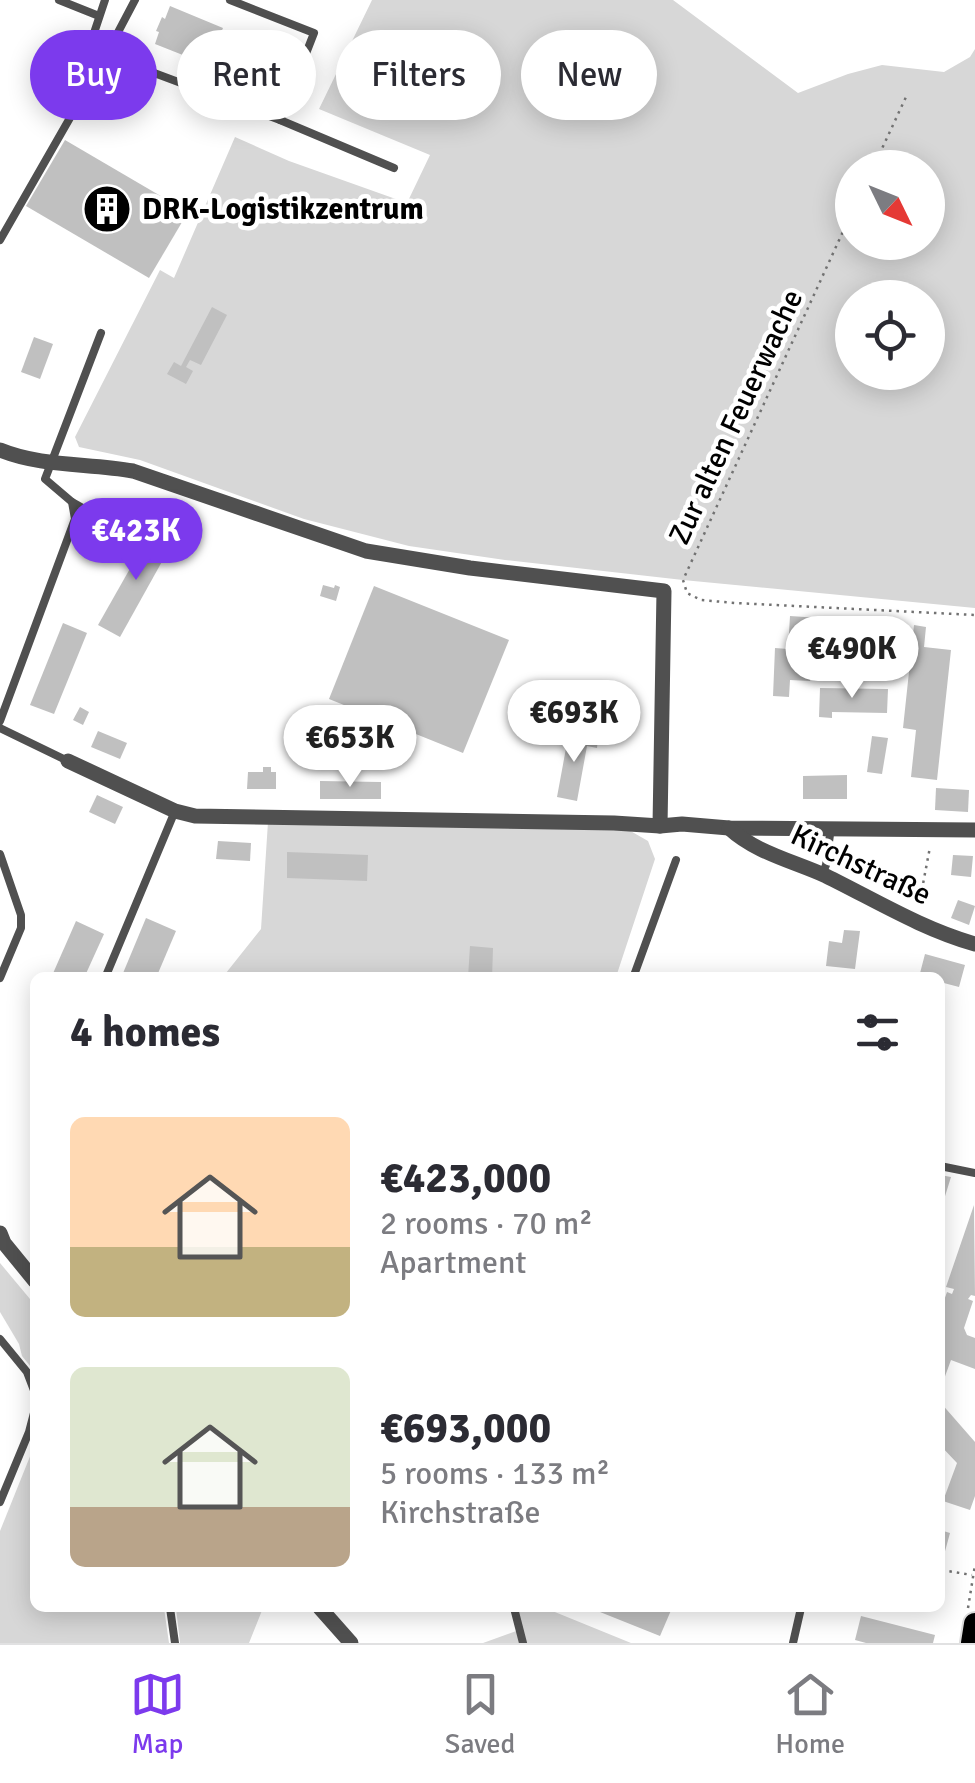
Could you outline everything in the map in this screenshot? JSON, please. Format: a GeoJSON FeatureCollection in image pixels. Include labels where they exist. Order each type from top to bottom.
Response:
{"type":"FeatureCollection","features":[{"type":"Feature","properties":{"kind":"main road"},"geometry":{"type":"LineString","coordinates":[[971,1618],[972,1643]]}},
{"type":"Feature","properties":{"kind":"street"},"geometry":{"type":"LineString","coordinates":[[0,450],[50,463],[132,471],[366,551],[664,592],[660,826]]}},
{"type":"Feature","properties":{"kind":"street","name":"Kirchstraße"},"geometry":{"type":"LineString","coordinates":[[68,762],[194,816],[975,830]]}},
{"type":"Feature","properties":{"kind":"street","name":"Kirchstraße"},"geometry":{"type":"LineString","coordinates":[[728,828],[743,841],[822,874],[926,926],[975,944]]}},
{"type":"Feature","properties":{"kind":"street"},"geometry":{"type":"LineString","coordinates":[[1,1238],[30,1275]]}},
{"type":"Feature","properties":{"kind":"street"},"geometry":{"type":"LineString","coordinates":[[324,1612],[351,1643]]}},
{"type":"Feature","properties":{"kind":"lane"},"geometry":{"type":"LineString","coordinates":[[59,0],[99,16]]}},
{"type":"Feature","properties":{"kind":"lane"},"geometry":{"type":"LineString","coordinates":[[94,30],[105,0]]}},
{"type":"Feature","properties":{"kind":"lane"},"geometry":{"type":"LineString","coordinates":[[119,30],[135,0]]}},
{"type":"Feature","properties":{"kind":"lane"},"geometry":{"type":"LineString","coordinates":[[230,0],[306,30]]}},
{"type":"Feature","properties":{"kind":"lane"},"geometry":{"type":"LineString","coordinates":[[0,240],[70,120]]}},
{"type":"Feature","properties":{"kind":"lane"},"geometry":{"type":"LineString","coordinates":[[280,120],[394,168]]}},
{"type":"Feature","properties":{"kind":"lane"},"geometry":{"type":"LineString","coordinates":[[101,333],[45,480],[72,502],[134,537]]}},
{"type":"Feature","properties":{"kind":"lane"},"geometry":{"type":"LineString","coordinates":[[68,762],[0,725],[75,519],[72,502]]}},
{"type":"Feature","properties":{"kind":"lane"},"geometry":{"type":"LineString","coordinates":[[108,972],[176,811]]}},
{"type":"Feature","properties":{"kind":"lane"},"geometry":{"type":"LineString","coordinates":[[822,874],[831,827]]}},
{"type":"Feature","properties":{"kind":"lane"},"geometry":{"type":"LineString","coordinates":[[0,854],[21,914],[21,928],[0,978]]}},
{"type":"Feature","properties":{"kind":"lane"},"geometry":{"type":"LineString","coordinates":[[634,972],[676,860]]}},
{"type":"Feature","properties":{"kind":"lane"},"geometry":{"type":"LineString","coordinates":[[945,1167],[975,1172]]}},
{"type":"Feature","properties":{"kind":"lane"},"geometry":{"type":"LineString","coordinates":[[0,1339],[30,1380]]}},
{"type":"Feature","properties":{"kind":"lane"},"geometry":{"type":"LineString","coordinates":[[0,1502],[30,1428]]}},
{"type":"Feature","properties":{"kind":"lane"},"geometry":{"type":"LineString","coordinates":[[171,1612],[175,1643]]}},
{"type":"Feature","properties":{"kind":"lane"},"geometry":{"type":"LineString","coordinates":[[515,1612],[523,1643]]}},
{"type":"Feature","properties":{"kind":"lane"},"geometry":{"type":"LineString","coordinates":[[793,1643],[801,1612]]}},
{"type":"Feature","properties":{"kind":"path"},"geometry":{"type":"LineString","coordinates":[[881,150],[906,97]]}},
{"type":"Feature","properties":{"kind":"path","name":"Zur alten Feuerwache"},"geometry":{"type":"LineString","coordinates":[[835,249],[683,580],[687,593],[701,600],[735,603],[975,616]]}},
{"type":"Feature","properties":{"kind":"path"},"geometry":{"type":"LineString","coordinates":[[918,909],[930,847]]}},
{"type":"Feature","properties":{"kind":"path"},"geometry":{"type":"LineString","coordinates":[[971,1618],[975,1565]]}},
{"type":"Feature","properties":{"kind":"path"},"geometry":{"type":"LineString","coordinates":[[945,1571],[973,1576]]}},
{"type":"Feature","properties":{"kind":"shaded area"},"geometry":{"type":"Polygon","coordinates":[[[372,0],[673,0],[798,93],[882,65],[944,72],[970,57],[975,49],[975,608],[683,580],[409,546],[304,519],[140,460],[79,447],[75,437],[160,270],[174,278],[235,137],[289,161],[407,203],[430,155],[346,120],[501,120],[501,30],[357,30],[372,0]]]}},
{"type":"Feature","properties":{"kind":"shaded area"},"geometry":{"type":"Polygon","coordinates":[[[336,74],[336,116],[319,109],[336,74]]]}},
{"type":"Feature","properties":{"kind":"shaded area"},"geometry":{"type":"Polygon","coordinates":[[[268,822],[627,829],[648,841],[655,859],[618,972],[227,972],[261,929],[268,822]]]}},
{"type":"Feature","properties":{"kind":"shaded area"},"geometry":{"type":"Polygon","coordinates":[[[0,1263],[30,1299],[30,1366],[22,1356],[0,1312],[0,1263]]]}},
{"type":"Feature","properties":{"kind":"shaded area"},"geometry":{"type":"Polygon","coordinates":[[[30,1456],[30,1612],[165,1612],[169,1643],[0,1643],[0,1531],[30,1456]]]}},
{"type":"Feature","properties":{"kind":"shaded area"},"geometry":{"type":"Polygon","coordinates":[[[176,1612],[261,1612],[249,1643],[180,1643],[176,1612]]]}},
{"type":"Feature","properties":{"kind":"shaded area"},"geometry":{"type":"Polygon","coordinates":[[[516,1612],[555,1612],[631,1643],[483,1643],[519,1630],[516,1612]]]}},
{"type":"Feature","properties":{"kind":"building"},"geometry":{"type":"Polygon","coordinates":[[[170,6],[223,28],[177,30],[177,53],[157,45],[156,30],[162,17],[165,19],[170,6]]]}},
{"type":"Feature","properties":{"kind":"building","name":"DRK-Logistikzentrum"},"geometry":{"type":"Polygon","coordinates":[[[65,140],[188,212],[149,278],[26,206],[65,140]]]}},
{"type":"Feature","properties":{"kind":"building"},"geometry":{"type":"Polygon","coordinates":[[[212,307],[227,315],[201,365],[190,360],[186,367],[193,371],[186,384],[167,374],[174,362],[181,366],[212,307]]]}},
{"type":"Feature","properties":{"kind":"building"},"geometry":{"type":"Polygon","coordinates":[[[34,337],[53,344],[40,379],[21,372],[34,337]]]}},
{"type":"Feature","properties":{"kind":"building"},"geometry":{"type":"Polygon","coordinates":[[[153,528],[174,540],[120,637],[98,625],[153,528]]]}},
{"type":"Feature","properties":{"kind":"building"},"geometry":{"type":"Polygon","coordinates":[[[323,585],[340,587],[336,601],[320,596],[323,585]]]}},
{"type":"Feature","properties":{"kind":"building"},"geometry":{"type":"Polygon","coordinates":[[[374,586],[509,640],[463,753],[329,699],[374,586]]]}},
{"type":"Feature","properties":{"kind":"building"},"geometry":{"type":"Polygon","coordinates":[[[790,616],[834,619],[832,651],[795,650],[812,653],[810,681],[790,680],[789,697],[773,696],[775,648],[788,649],[790,616]]]}},
{"type":"Feature","properties":{"kind":"building"},"geometry":{"type":"Polygon","coordinates":[[[63,623],[87,633],[54,714],[30,705],[63,623]]]}},
{"type":"Feature","properties":{"kind":"building"},"geometry":{"type":"Polygon","coordinates":[[[914,625],[926,627],[924,647],[951,650],[937,780],[911,777],[916,730],[903,728],[914,625]]]}},
{"type":"Feature","properties":{"kind":"building"},"geometry":{"type":"Polygon","coordinates":[[[820,688],[888,689],[887,713],[832,712],[832,718],[819,717],[820,688]]]}},
{"type":"Feature","properties":{"kind":"building"},"geometry":{"type":"Polygon","coordinates":[[[80,707],[89,712],[83,725],[73,720],[80,707]]]}},
{"type":"Feature","properties":{"kind":"building"},"geometry":{"type":"Polygon","coordinates":[[[98,731],[127,743],[120,759],[91,747],[98,731]]]}},
{"type":"Feature","properties":{"kind":"building"},"geometry":{"type":"Polygon","coordinates":[[[569,732],[598,738],[597,748],[587,746],[577,801],[557,797],[569,732]]]}},
{"type":"Feature","properties":{"kind":"building"},"geometry":{"type":"Polygon","coordinates":[[[872,736],[888,738],[882,774],[867,772],[872,736]]]}},
{"type":"Feature","properties":{"kind":"building"},"geometry":{"type":"Polygon","coordinates":[[[263,767],[276,772],[276,789],[247,789],[248,772],[263,772],[263,767]]]}},
{"type":"Feature","properties":{"kind":"building"},"geometry":{"type":"Polygon","coordinates":[[[847,775],[847,799],[803,799],[803,776],[847,775]]]}},
{"type":"Feature","properties":{"kind":"building"},"geometry":{"type":"Polygon","coordinates":[[[320,781],[381,782],[381,799],[320,799],[320,781]]]}},
{"type":"Feature","properties":{"kind":"building"},"geometry":{"type":"Polygon","coordinates":[[[936,788],[969,790],[968,812],[935,810],[936,788]]]}},
{"type":"Feature","properties":{"kind":"building"},"geometry":{"type":"Polygon","coordinates":[[[97,795],[123,807],[115,824],[89,812],[97,795]]]}},
{"type":"Feature","properties":{"kind":"building"},"geometry":{"type":"Polygon","coordinates":[[[218,841],[251,843],[250,861],[216,859],[218,841]]]}},
{"type":"Feature","properties":{"kind":"building"},"geometry":{"type":"Polygon","coordinates":[[[287,852],[368,855],[367,881],[287,878],[287,852]]]}},
{"type":"Feature","properties":{"kind":"building"},"geometry":{"type":"Polygon","coordinates":[[[953,855],[973,856],[971,877],[951,875],[953,855]]]}},
{"type":"Feature","properties":{"kind":"building"},"geometry":{"type":"Polygon","coordinates":[[[958,900],[975,906],[969,925],[951,918],[958,900]]]}},
{"type":"Feature","properties":{"kind":"building"},"geometry":{"type":"Polygon","coordinates":[[[146,918],[176,931],[159,972],[124,972],[146,918]]]}},
{"type":"Feature","properties":{"kind":"building"},"geometry":{"type":"Polygon","coordinates":[[[76,921],[104,934],[87,972],[54,972],[76,921]]]}},
{"type":"Feature","properties":{"kind":"building"},"geometry":{"type":"Polygon","coordinates":[[[844,930],[860,931],[855,969],[826,966],[829,941],[842,943],[844,930]]]}},
{"type":"Feature","properties":{"kind":"building"},"geometry":{"type":"Polygon","coordinates":[[[470,946],[493,948],[492,972],[468,972],[470,946]]]}},
{"type":"Feature","properties":{"kind":"building"},"geometry":{"type":"Polygon","coordinates":[[[925,954],[965,965],[959,987],[945,983],[945,972],[920,972],[925,954]]]}},
{"type":"Feature","properties":{"kind":"building"},"geometry":{"type":"Polygon","coordinates":[[[974,1205],[975,1296],[968,1299],[973,1301],[964,1328],[967,1335],[975,1338],[975,1369],[951,1360],[945,1376],[945,1298],[954,1289],[946,1287],[974,1205]]]}},
{"type":"Feature","properties":{"kind":"building"},"geometry":{"type":"Polygon","coordinates":[[[945,1408],[975,1442],[975,1496],[970,1510],[945,1502],[957,1463],[945,1450],[945,1408]]]}},
{"type":"Feature","properties":{"kind":"building"},"geometry":{"type":"Polygon","coordinates":[[[600,1612],[670,1612],[660,1636],[600,1612]]]}},
{"type":"Feature","properties":{"kind":"building"},"geometry":{"type":"Polygon","coordinates":[[[861,1616],[935,1635],[933,1643],[855,1640],[861,1616]]]}},
{"type":"Feature","properties":{"kind":"place","name":"DRK-Logistikzentrum"},"geometry":{"type":"Point","coordinates":[107,209]}}]}
